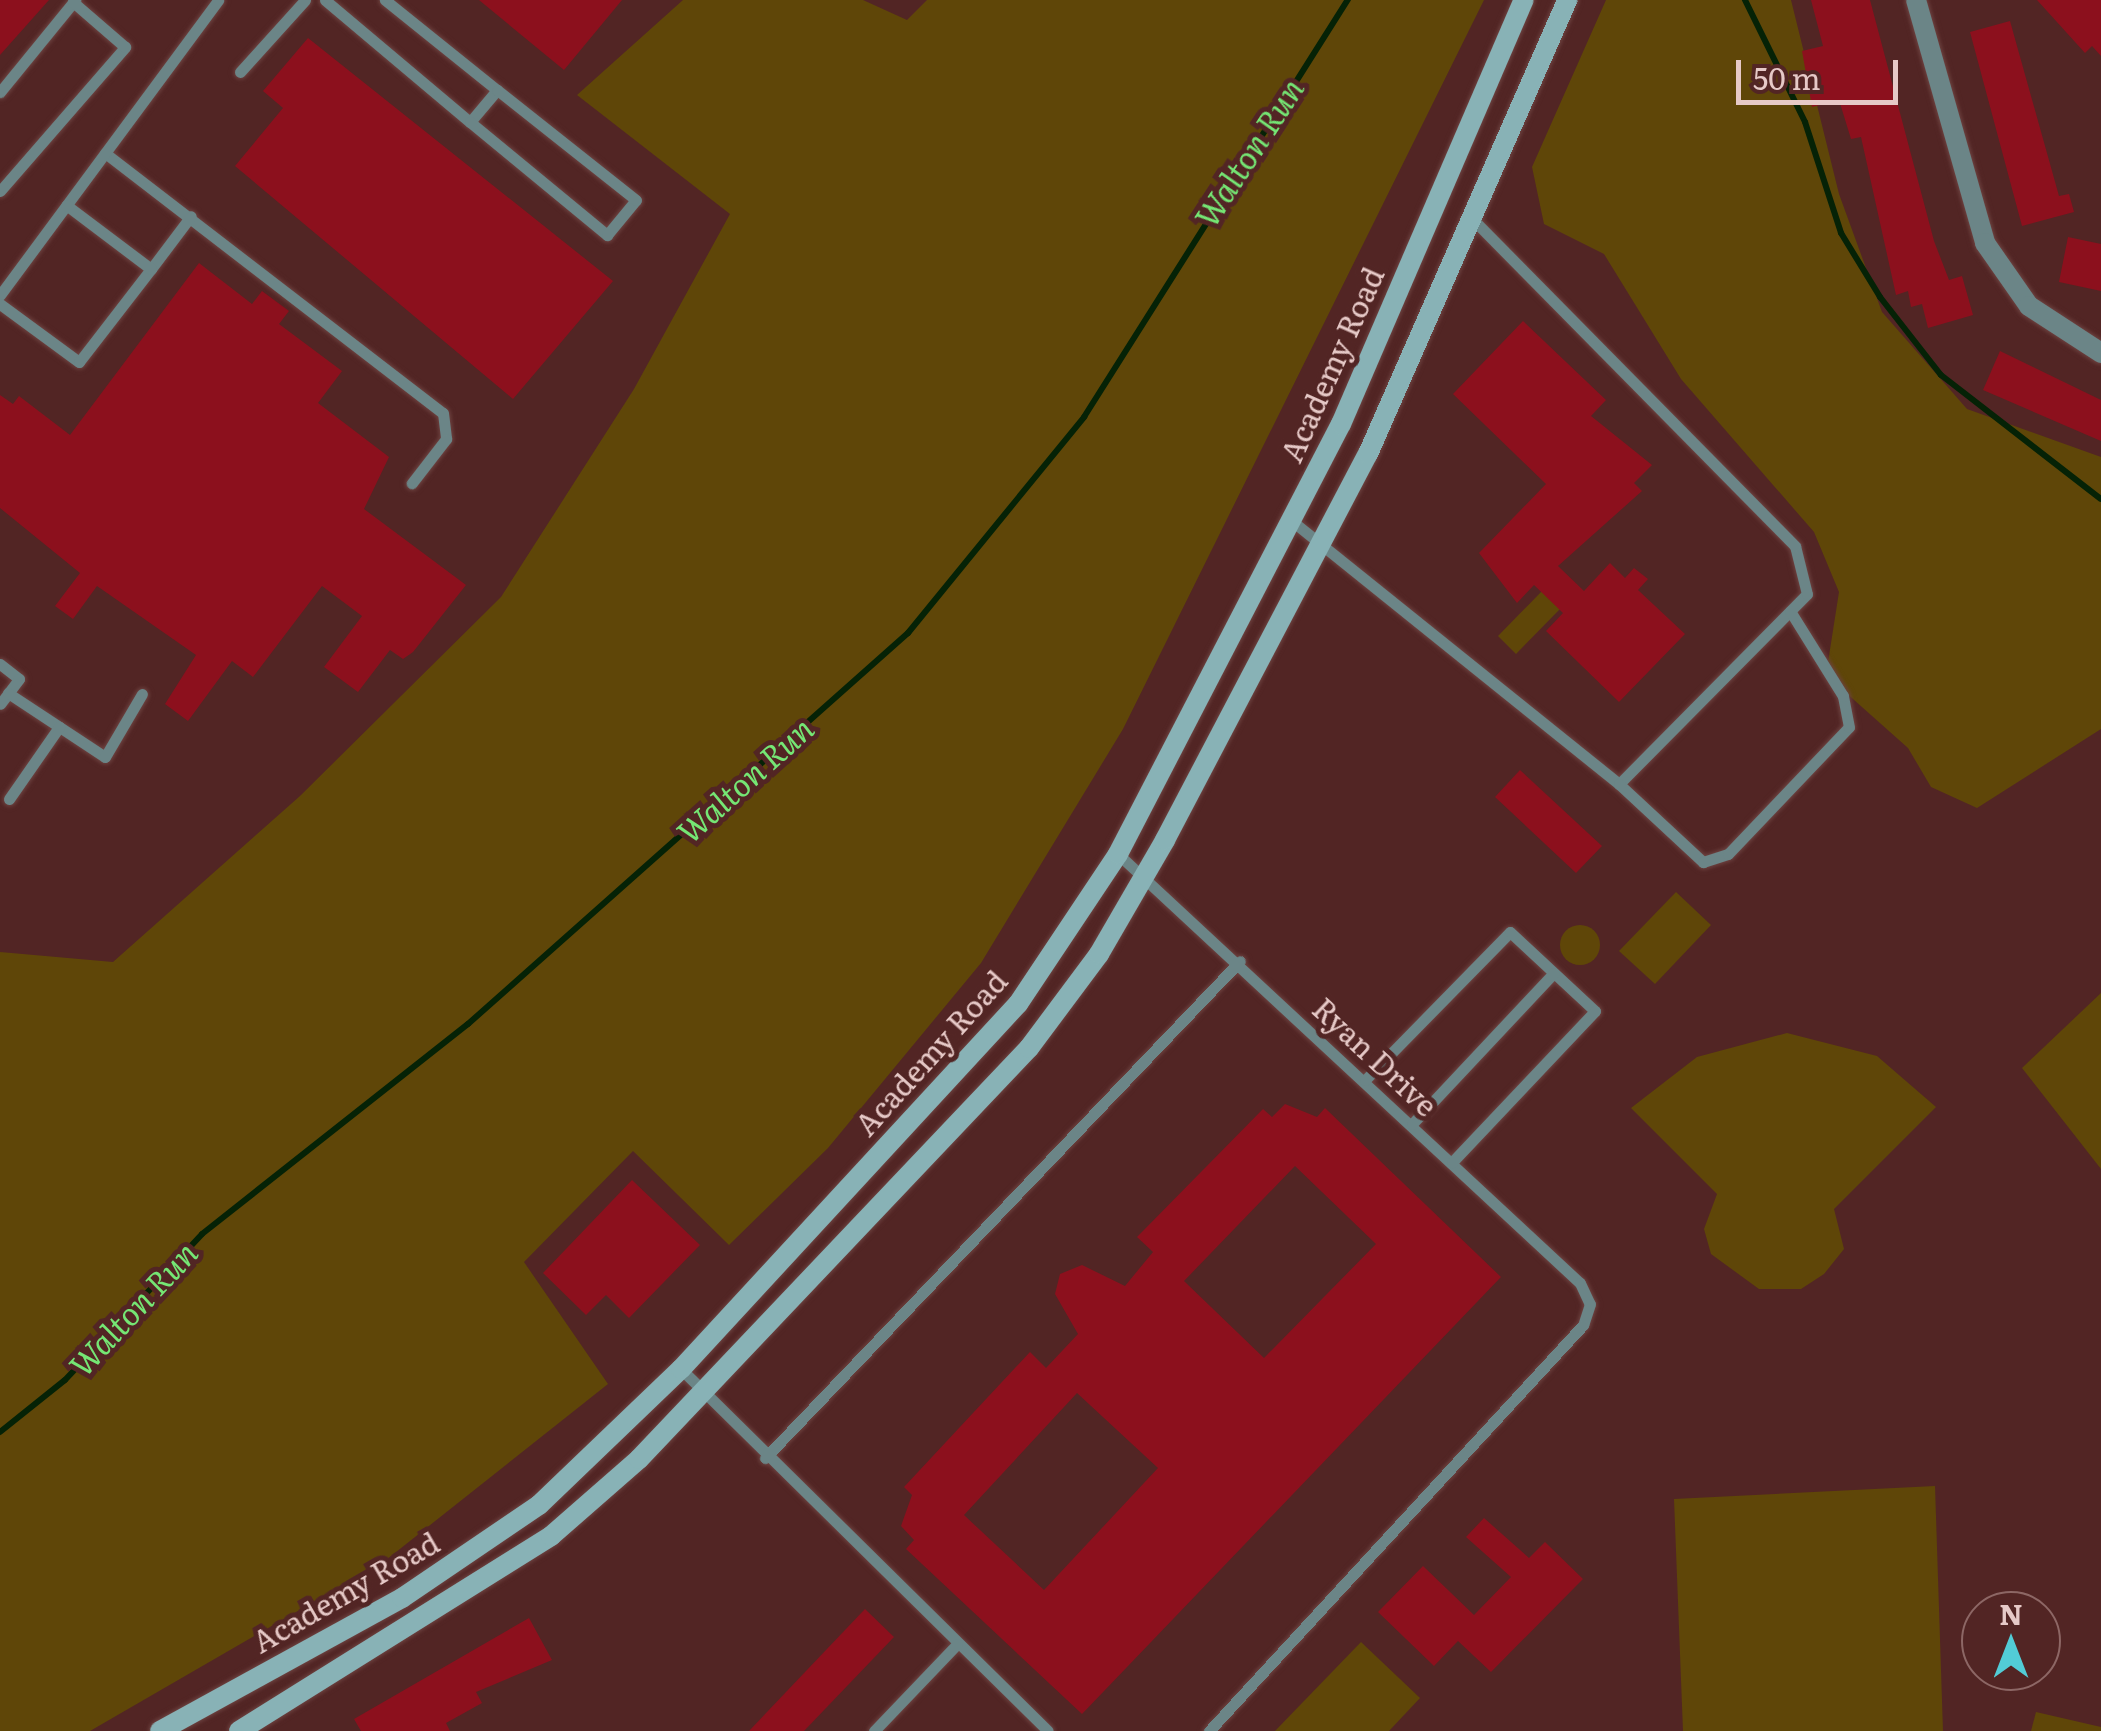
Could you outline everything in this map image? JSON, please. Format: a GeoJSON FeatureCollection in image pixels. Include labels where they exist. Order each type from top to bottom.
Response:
{"type":"FeatureCollection","features":[{"type":"Feature","properties":{"kind":"main road","name":"Academy Road"},"geometry":{"type":"LineString","coordinates":[[174,1729],[402,1598],[539,1505],[681,1369],[1018,1004],[1118,854],[1292,520],[1524,0]]}},
{"type":"Feature","properties":{"kind":"main road"},"geometry":{"type":"LineString","coordinates":[[239,1731],[552,1536],[702,1394],[1029,1048],[1146,873],[1323,541],[1567,0]]}},
{"type":"Feature","properties":{"kind":"main road"},"geometry":{"type":"LineString","coordinates":[[1434,201],[1470,216]]}},
{"type":"Feature","properties":{"kind":"street"},"geometry":{"type":"LineString","coordinates":[[1916,0],[1986,243],[2029,306],[2101,353]]}},
{"type":"Feature","properties":{"kind":"lane"},"geometry":{"type":"LineString","coordinates":[[0,294],[218,0]]}},
{"type":"Feature","properties":{"kind":"lane"},"geometry":{"type":"LineString","coordinates":[[240,72],[305,0]]}},
{"type":"Feature","properties":{"kind":"lane"},"geometry":{"type":"LineString","coordinates":[[325,0],[607,235],[636,200],[385,0]]}},
{"type":"Feature","properties":{"kind":"lane"},"geometry":{"type":"LineString","coordinates":[[0,92],[74,1],[125,48],[0,191]]}},
{"type":"Feature","properties":{"kind":"lane"},"geometry":{"type":"LineString","coordinates":[[470,122],[497,90]]}},
{"type":"Feature","properties":{"kind":"lane"},"geometry":{"type":"LineString","coordinates":[[105,153],[442,413],[446,439],[412,483]]}},
{"type":"Feature","properties":{"kind":"lane"},"geometry":{"type":"LineString","coordinates":[[66,205],[151,269]]}},
{"type":"Feature","properties":{"kind":"lane"},"geometry":{"type":"LineString","coordinates":[[0,304],[79,362],[191,216]]}},
{"type":"Feature","properties":{"kind":"lane"},"geometry":{"type":"LineString","coordinates":[[1470,216],[1795,546],[1806,594],[1619,784]]}},
{"type":"Feature","properties":{"kind":"lane"},"geometry":{"type":"LineString","coordinates":[[1292,520],[1323,541],[1619,784],[1703,862],[1728,854],[1849,727],[1843,696],[1790,611]]}},
{"type":"Feature","properties":{"kind":"lane"},"geometry":{"type":"LineString","coordinates":[[0,664],[19,679],[0,704]]}},
{"type":"Feature","properties":{"kind":"lane"},"geometry":{"type":"LineString","coordinates":[[8,693],[104,757],[142,694]]}},
{"type":"Feature","properties":{"kind":"lane"},"geometry":{"type":"LineString","coordinates":[[8,799],[59,727]]}},
{"type":"Feature","properties":{"kind":"lane","name":"Ryan Drive"},"geometry":{"type":"LineString","coordinates":[[1118,854],[1146,873],[1580,1284],[1590,1304],[1583,1325],[1209,1731]]}},
{"type":"Feature","properties":{"kind":"lane"},"geometry":{"type":"LineString","coordinates":[[1365,1080],[1510,932],[1595,1011],[1452,1162]]}},
{"type":"Feature","properties":{"kind":"lane"},"geometry":{"type":"LineString","coordinates":[[765,1458],[1240,961]]}},
{"type":"Feature","properties":{"kind":"lane"},"geometry":{"type":"LineString","coordinates":[[1412,1124],[1554,973]]}},
{"type":"Feature","properties":{"kind":"lane"},"geometry":{"type":"LineString","coordinates":[[681,1369],[765,1458],[1048,1731]]}},
{"type":"Feature","properties":{"kind":"lane"},"geometry":{"type":"LineString","coordinates":[[874,1731],[957,1644]]}},
{"type":"Feature","properties":{"kind":"shaded area"},"geometry":{"type":"Polygon","coordinates":[[[683,0],[863,0],[907,20],[927,0],[1484,0],[1123,729],[981,963],[828,1148],[729,1245],[633,1151],[524,1262],[608,1384],[386,1560],[90,1731],[0,1731],[0,952],[113,962],[300,796],[501,597],[634,389],[730,214],[577,95],[683,0]]]}},
{"type":"Feature","properties":{"kind":"shaded area"},"geometry":{"type":"Polygon","coordinates":[[[1606,0],[1791,0],[1839,194],[1882,312],[1967,409],[2101,457],[2101,729],[1977,808],[1931,787],[1908,748],[1826,675],[1839,592],[1814,532],[1681,379],[1604,254],[1544,224],[1532,167],[1606,0]]]}},
{"type":"Feature","properties":{"kind":"shaded area"},"geometry":{"type":"Polygon","coordinates":[[[1542,591],[1560,609],[1516,654],[1498,636],[1542,591]]]}},
{"type":"Feature","properties":{"kind":"shaded area"},"geometry":{"type":"Polygon","coordinates":[[[1676,892],[1711,925],[1655,984],[1619,951],[1676,892]]]}},
{"type":"Feature","properties":{"kind":"shaded area"},"geometry":{"type":"Polygon","coordinates":[[[1580,925],[1594,931],[1600,945],[1594,959],[1580,965],[1566,959],[1560,945],[1566,931],[1580,925]]]}},
{"type":"Feature","properties":{"kind":"shaded area"},"geometry":{"type":"Polygon","coordinates":[[[2101,993],[2101,1169],[2022,1068],[2101,993]]]}},
{"type":"Feature","properties":{"kind":"shaded area"},"geometry":{"type":"Polygon","coordinates":[[[1787,1033],[1877,1056],[1936,1107],[1834,1209],[1844,1249],[1824,1274],[1801,1289],[1759,1289],[1711,1254],[1704,1229],[1717,1194],[1631,1108],[1697,1057],[1787,1033]]]}},
{"type":"Feature","properties":{"kind":"shaded area"},"geometry":{"type":"Polygon","coordinates":[[[1935,1486],[1943,1731],[1683,1731],[1674,1499],[1935,1486]]]}},
{"type":"Feature","properties":{"kind":"shaded area"},"geometry":{"type":"Polygon","coordinates":[[[1361,1642],[1420,1698],[1389,1731],[1275,1731],[1361,1642]]]}},
{"type":"Feature","properties":{"kind":"shaded area"},"geometry":{"type":"Polygon","coordinates":[[[2036,1712],[2101,1727],[2101,1731],[2031,1731],[2036,1712]]]}},
{"type":"Feature","properties":{"kind":"building"},"geometry":{"type":"Polygon","coordinates":[[[0,0],[49,0],[0,55],[0,0]]]}},
{"type":"Feature","properties":{"kind":"building"},"geometry":{"type":"Polygon","coordinates":[[[479,0],[622,0],[564,70],[479,0]]]}},
{"type":"Feature","properties":{"kind":"building"},"geometry":{"type":"Polygon","coordinates":[[[1811,0],[1870,0],[1934,241],[1949,280],[1962,276],[1973,315],[1928,328],[1922,304],[1911,307],[1908,291],[1896,295],[1861,137],[1851,139],[1839,100],[1812,107],[1802,51],[1823,46],[1811,0]]]}},
{"type":"Feature","properties":{"kind":"building"},"geometry":{"type":"Polygon","coordinates":[[[2037,0],[2101,0],[2101,56],[2092,46],[2085,53],[2037,0]]]}},
{"type":"Feature","properties":{"kind":"building"},"geometry":{"type":"Polygon","coordinates":[[[2010,21],[2059,196],[2069,194],[2074,212],[2022,226],[1970,32],[2010,21]]]}},
{"type":"Feature","properties":{"kind":"building"},"geometry":{"type":"Polygon","coordinates":[[[308,38],[613,281],[513,399],[235,166],[283,108],[263,91],[308,38]]]}},
{"type":"Feature","properties":{"kind":"building"},"geometry":{"type":"Polygon","coordinates":[[[2068,237],[2101,244],[2101,291],[2059,282],[2068,237]]]}},
{"type":"Feature","properties":{"kind":"building"},"geometry":{"type":"Polygon","coordinates":[[[199,263],[252,304],[262,291],[289,311],[279,324],[342,371],[318,403],[389,457],[364,509],[466,585],[413,652],[403,659],[390,650],[358,692],[324,667],[362,616],[322,586],[253,677],[232,661],[188,721],[165,704],[196,655],[97,586],[73,619],[55,606],[80,573],[0,508],[0,395],[13,404],[19,396],[70,435],[199,263]]]}},
{"type":"Feature","properties":{"kind":"building"},"geometry":{"type":"Polygon","coordinates":[[[1523,321],[1606,400],[1591,416],[1652,465],[1634,483],[1642,491],[1558,566],[1584,591],[1610,563],[1625,578],[1634,568],[1648,579],[1638,590],[1685,634],[1619,702],[1546,631],[1563,613],[1534,585],[1517,603],[1479,553],[1546,484],[1453,394],[1523,321]]]}},
{"type":"Feature","properties":{"kind":"building"},"geometry":{"type":"Polygon","coordinates":[[[2000,351],[2101,400],[2101,441],[1983,390],[2000,351]]]}},
{"type":"Feature","properties":{"kind":"building"},"geometry":{"type":"Polygon","coordinates":[[[1520,770],[1602,846],[1576,873],[1495,797],[1520,770]]]}},
{"type":"Feature","properties":{"kind":"building"},"geometry":{"type":"Polygon","coordinates":[[[1285,1104],[1317,1117],[1325,1108],[1501,1277],[1082,1714],[906,1549],[914,1540],[901,1526],[912,1495],[904,1487],[1030,1352],[1046,1368],[1078,1334],[1055,1294],[1060,1274],[1082,1265],[1125,1286],[1153,1252],[1137,1237],[1263,1109],[1272,1117],[1285,1104]],[[1295,1166],[1184,1281],[1264,1358],[1376,1244],[1295,1166]],[[1077,1393],[964,1515],[1044,1590],[1158,1468],[1077,1393]]]}},
{"type":"Feature","properties":{"kind":"building"},"geometry":{"type":"Polygon","coordinates":[[[632,1180],[700,1245],[629,1318],[606,1295],[586,1315],[543,1273],[632,1180]]]}},
{"type":"Feature","properties":{"kind":"building"},"geometry":{"type":"Polygon","coordinates":[[[1484,1518],[1529,1558],[1545,1542],[1583,1579],[1491,1672],[1458,1641],[1434,1666],[1378,1612],[1423,1566],[1474,1615],[1511,1577],[1466,1537],[1484,1518]]]}},
{"type":"Feature","properties":{"kind":"building"},"geometry":{"type":"Polygon","coordinates":[[[865,1609],[894,1637],[804,1731],[749,1731],[865,1609]]]}},
{"type":"Feature","properties":{"kind":"building"},"geometry":{"type":"Polygon","coordinates":[[[529,1618],[552,1660],[476,1692],[482,1703],[446,1723],[450,1731],[361,1731],[354,1719],[529,1618]]]}},
{"type":"Feature","properties":{"kind":"waterway","name":"Walton Run"},"geometry":{"type":"LineString","coordinates":[[0,1432],[65,1380],[202,1234],[468,1024],[908,633],[1084,417],[1348,0]]}},
{"type":"Feature","properties":{"kind":"waterway","name":"Walton Run"},"geometry":{"type":"LineString","coordinates":[[1745,0],[1805,122],[1841,233],[1880,297],[1941,375],[2101,499]]}}]}
